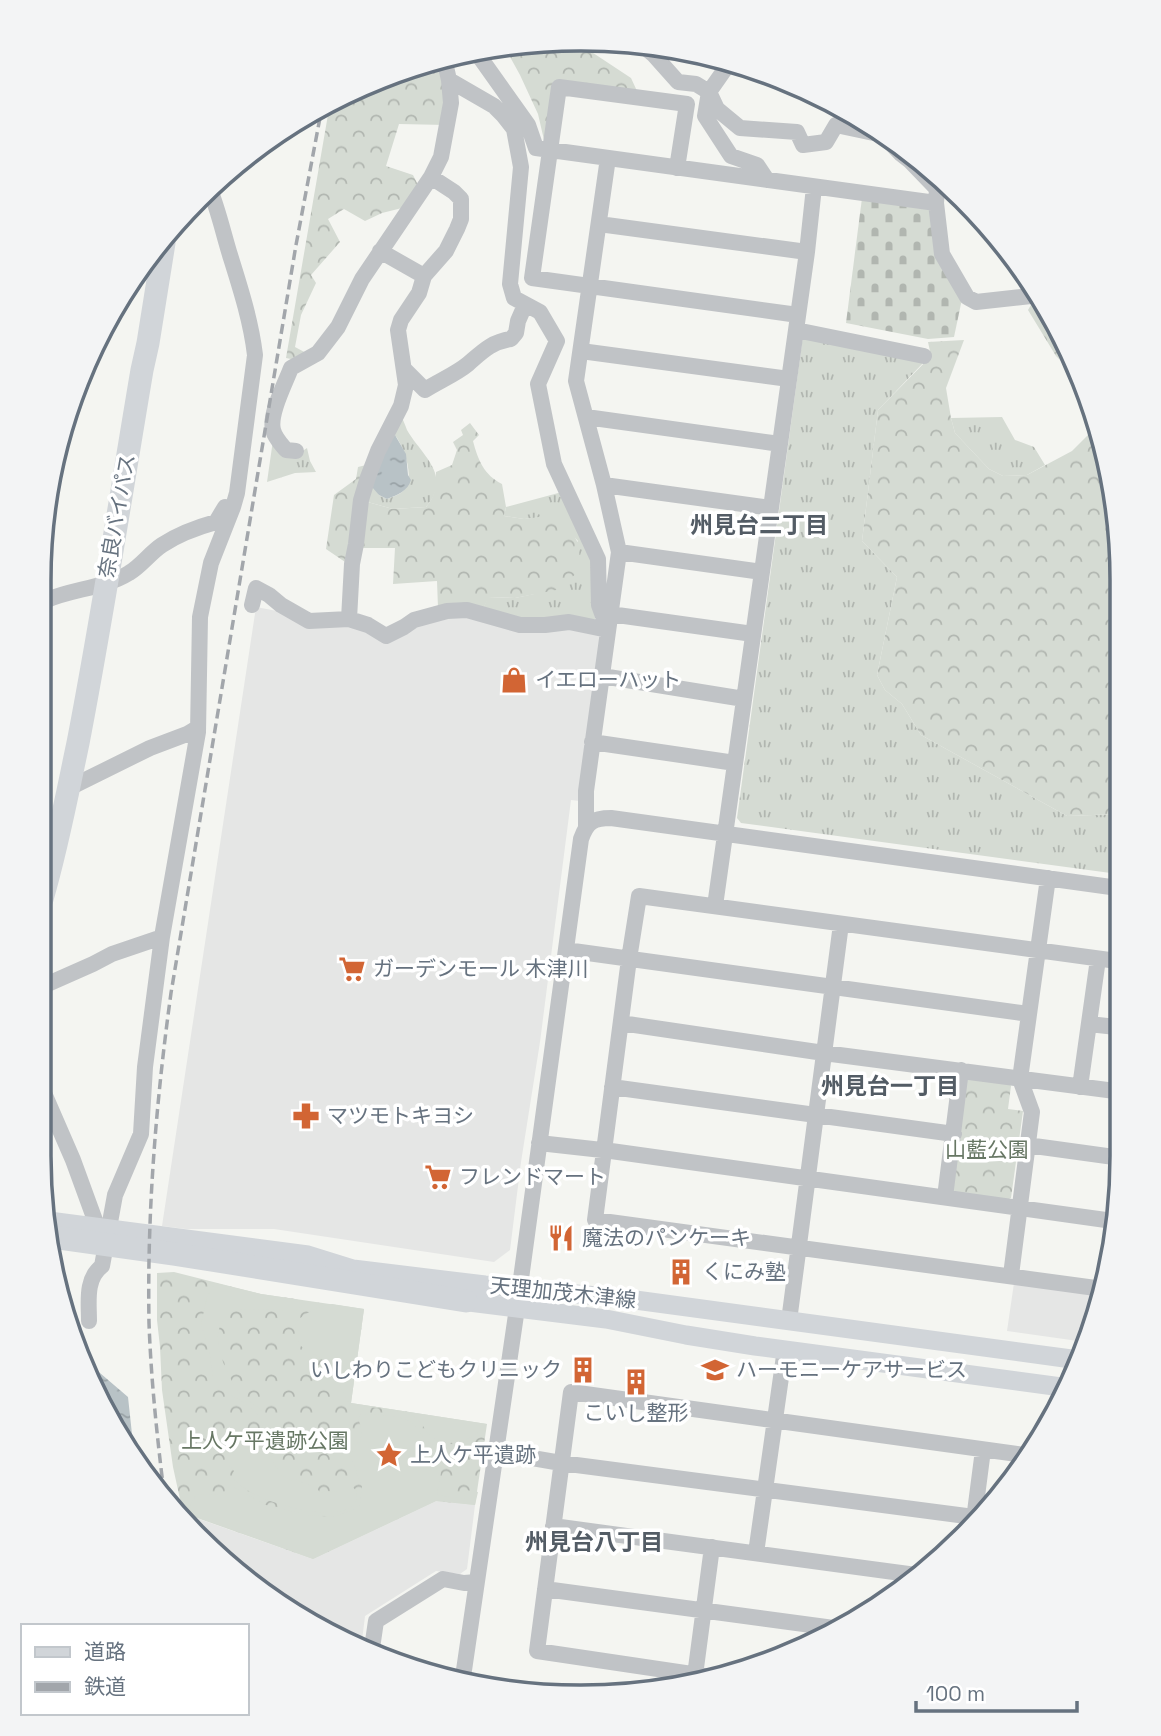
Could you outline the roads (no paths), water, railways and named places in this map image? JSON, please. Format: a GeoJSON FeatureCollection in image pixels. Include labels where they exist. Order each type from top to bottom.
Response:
{"type":"FeatureCollection","features":[{"type":"Feature","properties":{"kind":"highway","name":"奈良バイパス"},"geometry":{"type":"LineString","coordinates":[[51,870],[97,647],[162,256]]}},
{"type":"Feature","properties":{"kind":"highway","name":"奈良バイパス"},"geometry":{"type":"LineString","coordinates":[[51,831],[69,788]]}},
{"type":"Feature","properties":{"kind":"highway"},"geometry":{"type":"LineString","coordinates":[[56,1231],[466,1301]]}},
{"type":"Feature","properties":{"kind":"highway"},"geometry":{"type":"LineString","coordinates":[[57,1238],[334,1270],[354,1269]]}},
{"type":"Feature","properties":{"kind":"main road"},"geometry":{"type":"LineString","coordinates":[[55,1223],[176,1250]]}},
{"type":"Feature","properties":{"kind":"main road"},"geometry":{"type":"LineString","coordinates":[[58,1243],[176,1250]]}},
{"type":"Feature","properties":{"kind":"main road","name":"天理加茂木津線"},"geometry":{"type":"LineString","coordinates":[[354,1269],[628,1299],[1070,1359]]}},
{"type":"Feature","properties":{"kind":"main road","name":"天理加茂木津線"},"geometry":{"type":"LineString","coordinates":[[466,1301],[606,1319],[685,1335],[1058,1386]]}},
{"type":"Feature","properties":{"kind":"street"},"geometry":{"type":"LineString","coordinates":[[655,56],[678,82],[696,84],[709,92],[717,109],[740,128],[790,130],[797,132],[803,145],[826,142],[836,125],[858,130]]}},
{"type":"Feature","properties":{"kind":"street"},"geometry":{"type":"LineString","coordinates":[[482,60],[528,124],[536,148],[936,204]]}},
{"type":"Feature","properties":{"kind":"street"},"geometry":{"type":"LineString","coordinates":[[296,451],[286,450],[272,428],[275,411],[291,368],[318,353],[338,327],[362,279],[442,157],[451,103],[446,68]]}},
{"type":"Feature","properties":{"kind":"street"},"geometry":{"type":"LineString","coordinates":[[724,71],[709,92],[705,116],[731,156],[757,164],[767,180]]}},
{"type":"Feature","properties":{"kind":"street"},"geometry":{"type":"LineString","coordinates":[[449,80],[494,106],[514,129],[521,167],[510,284],[514,298],[540,312],[557,341],[538,384],[554,464],[598,559],[599,605],[608,630]]}},
{"type":"Feature","properties":{"kind":"street"},"geometry":{"type":"LineString","coordinates":[[677,168],[687,104],[559,86],[532,278],[797,323],[924,356]]}},
{"type":"Feature","properties":{"kind":"street"},"geometry":{"type":"LineString","coordinates":[[464,1672],[520,1288],[581,839],[586,827],[585,804],[619,552],[576,381],[608,159]]}},
{"type":"Feature","properties":{"kind":"street"},"geometry":{"type":"LineString","coordinates":[[349,619],[352,564],[361,500],[378,452],[401,406],[406,386],[398,330],[401,320],[419,293],[424,276],[446,251],[461,219],[461,199],[431,177]]}},
{"type":"Feature","properties":{"kind":"street"},"geometry":{"type":"LineString","coordinates":[[715,906],[814,187]]}},
{"type":"Feature","properties":{"kind":"street"},"geometry":{"type":"LineString","coordinates":[[936,188],[942,254],[967,298],[976,302],[1027,296]]}},
{"type":"Feature","properties":{"kind":"street"},"geometry":{"type":"LineString","coordinates":[[89,1321],[88,1294],[94,1272],[102,1266],[116,1195],[141,1134],[145,1067],[162,937],[198,732],[200,617],[211,563],[233,507],[255,355],[254,342],[213,199]]}},
{"type":"Feature","properties":{"kind":"street"},"geometry":{"type":"LineString","coordinates":[[599,224],[807,251]]}},
{"type":"Feature","properties":{"kind":"street"},"geometry":{"type":"LineString","coordinates":[[380,250],[424,276]]}},
{"type":"Feature","properties":{"kind":"street"},"geometry":{"type":"LineString","coordinates":[[404,369],[425,390],[467,365],[479,352],[502,340],[511,339],[516,333],[525,305]]}},
{"type":"Feature","properties":{"kind":"street"},"geometry":{"type":"LineString","coordinates":[[581,351],[789,379]]}},
{"type":"Feature","properties":{"kind":"street"},"geometry":{"type":"LineString","coordinates":[[246,419],[275,411]]}},
{"type":"Feature","properties":{"kind":"street"},"geometry":{"type":"LineString","coordinates":[[586,417],[780,444]]}},
{"type":"Feature","properties":{"kind":"street"},"geometry":{"type":"LineString","coordinates":[[51,598],[87,589],[129,573],[162,545],[216,522],[238,480]]}},
{"type":"Feature","properties":{"kind":"street"},"geometry":{"type":"LineString","coordinates":[[604,485],[771,508]]}},
{"type":"Feature","properties":{"kind":"street"},"geometry":{"type":"LineString","coordinates":[[619,552],[762,572]]}},
{"type":"Feature","properties":{"kind":"street"},"geometry":{"type":"LineString","coordinates":[[252,605],[256,589],[269,594],[281,606],[309,621],[349,619],[368,625],[386,636],[414,620],[458,610],[520,625],[569,622],[608,630]]}},
{"type":"Feature","properties":{"kind":"street"},"geometry":{"type":"LineString","coordinates":[[610,614],[753,634]]}},
{"type":"Feature","properties":{"kind":"street"},"geometry":{"type":"LineString","coordinates":[[602,677],[744,699]]}},
{"type":"Feature","properties":{"kind":"street"},"geometry":{"type":"LineString","coordinates":[[69,788],[197,728]]}},
{"type":"Feature","properties":{"kind":"street"},"geometry":{"type":"LineString","coordinates":[[593,742],[735,763]]}},
{"type":"Feature","properties":{"kind":"street"},"geometry":{"type":"LineString","coordinates":[[586,827],[594,820],[611,818],[1110,887]]}},
{"type":"Feature","properties":{"kind":"street"},"geometry":{"type":"LineString","coordinates":[[1011,1275],[1032,1112],[1020,1079],[1048,878]]}},
{"type":"Feature","properties":{"kind":"street"},"geometry":{"type":"LineString","coordinates":[[1093,1288],[595,1220],[639,896],[1110,960]]}},
{"type":"Feature","properties":{"kind":"street"},"geometry":{"type":"LineString","coordinates":[[789,1321],[841,924]]}},
{"type":"Feature","properties":{"kind":"street"},"geometry":{"type":"LineString","coordinates":[[51,983],[112,954],[162,937]]}},
{"type":"Feature","properties":{"kind":"street"},"geometry":{"type":"LineString","coordinates":[[566,950],[1029,1014]]}},
{"type":"Feature","properties":{"kind":"street"},"geometry":{"type":"LineString","coordinates":[[1080,1087],[1098,959]]}},
{"type":"Feature","properties":{"kind":"street"},"geometry":{"type":"LineString","coordinates":[[621,1023],[1110,1090]]}},
{"type":"Feature","properties":{"kind":"street"},"geometry":{"type":"LineString","coordinates":[[1089,1024],[1110,1026]]}},
{"type":"Feature","properties":{"kind":"street"},"geometry":{"type":"LineString","coordinates":[[945,1198],[961,1070]]}},
{"type":"Feature","properties":{"kind":"street"},"geometry":{"type":"LineString","coordinates":[[612,1087],[954,1134]]}},
{"type":"Feature","properties":{"kind":"street"},"geometry":{"type":"LineString","coordinates":[[51,1109],[73,1160],[98,1232],[107,1241]]}},
{"type":"Feature","properties":{"kind":"street"},"geometry":{"type":"LineString","coordinates":[[539,1143],[1106,1220]]}},
{"type":"Feature","properties":{"kind":"street"},"geometry":{"type":"LineString","coordinates":[[1027,1145],[1110,1156]]}},
{"type":"Feature","properties":{"kind":"street"},"geometry":{"type":"LineString","coordinates":[[756,1553],[785,1349]]}},
{"type":"Feature","properties":{"kind":"street"},"geometry":{"type":"LineString","coordinates":[[678,1676],[537,1651],[571,1392],[1018,1454]]}},
{"type":"Feature","properties":{"kind":"street"},"geometry":{"type":"LineString","coordinates":[[975,1509],[983,1450]]}},
{"type":"Feature","properties":{"kind":"street"},"geometry":{"type":"LineString","coordinates":[[495,1454],[765,1489],[964,1521]]}},
{"type":"Feature","properties":{"kind":"street"},"geometry":{"type":"LineString","coordinates":[[553,1526],[756,1553],[901,1577]]}},
{"type":"Feature","properties":{"kind":"street"},"geometry":{"type":"LineString","coordinates":[[696,1672],[712,1547]]}},
{"type":"Feature","properties":{"kind":"street"},"geometry":{"type":"LineString","coordinates":[[373,1643],[376,1621],[443,1579],[464,1583],[477,1582]]}},
{"type":"Feature","properties":{"kind":"street"},"geometry":{"type":"LineString","coordinates":[[545,1589],[823,1627]]}},
{"type":"Feature","properties":{"kind":"water"},"geometry":{"type":"Polygon","coordinates":[[[395,435],[406,454],[411,480],[405,490],[387,499],[372,487],[381,453],[395,435]]]}},
{"type":"Feature","properties":{"kind":"water"},"geometry":{"type":"Polygon","coordinates":[[[96,1370],[128,1397],[132,1437],[96,1370]]]}},
{"type":"Feature","properties":{"kind":"railway"},"geometry":{"type":"LineString","coordinates":[[163,1481],[149,1323],[151,1199],[161,1075],[171,993],[296,245],[320,120]]}},
{"type":"Feature","properties":{"kind":"place","name":"イエローハット"},"geometry":{"type":"Point","coordinates":[514,680]}},
{"type":"Feature","properties":{"kind":"place","name":"ガーデンモール 木津川"},"geometry":{"type":"Point","coordinates":[352,969]}},
{"type":"Feature","properties":{"kind":"place","name":"マツモトキヨシ"},"geometry":{"type":"Point","coordinates":[306,1116]}},
{"type":"Feature","properties":{"kind":"place","name":"フレンドマート"},"geometry":{"type":"Point","coordinates":[438,1177]}},
{"type":"Feature","properties":{"kind":"place","name":"魔法のパンケーキ"},"geometry":{"type":"Point","coordinates":[561,1238]}},
{"type":"Feature","properties":{"kind":"place","name":"くにみ塾"},"geometry":{"type":"Point","coordinates":[681,1272]}},
{"type":"Feature","properties":{"kind":"place","name":"いしわりこどもクリニック"},"geometry":{"type":"Point","coordinates":[583,1370]}},
{"type":"Feature","properties":{"kind":"place","name":"ハーモニーケアサービス"},"geometry":{"type":"Point","coordinates":[715,1370]}},
{"type":"Feature","properties":{"kind":"place","name":"こいし整形"},"geometry":{"type":"Point","coordinates":[636,1382]}},
{"type":"Feature","properties":{"kind":"place","name":"上人ケ平遺跡"},"geometry":{"type":"Point","coordinates":[389,1455]}},
{"type":"Feature","properties":{"kind":"district","name":"州見台二丁目"},"geometry":{"type":"Point","coordinates":[759,525]}},
{"type":"Feature","properties":{"kind":"district","name":"州見台一丁目"},"geometry":{"type":"Point","coordinates":[890,1086]}},
{"type":"Feature","properties":{"kind":"district","name":"州見台八丁目"},"geometry":{"type":"Point","coordinates":[594,1542]}},
{"type":"Feature","properties":{"kind":"park label","name":"山藍公園"},"geometry":{"type":"Point","coordinates":[987,1150]}},
{"type":"Feature","properties":{"kind":"park label","name":"上人ケ平遺跡公園"},"geometry":{"type":"Point","coordinates":[265,1441]}}]}
